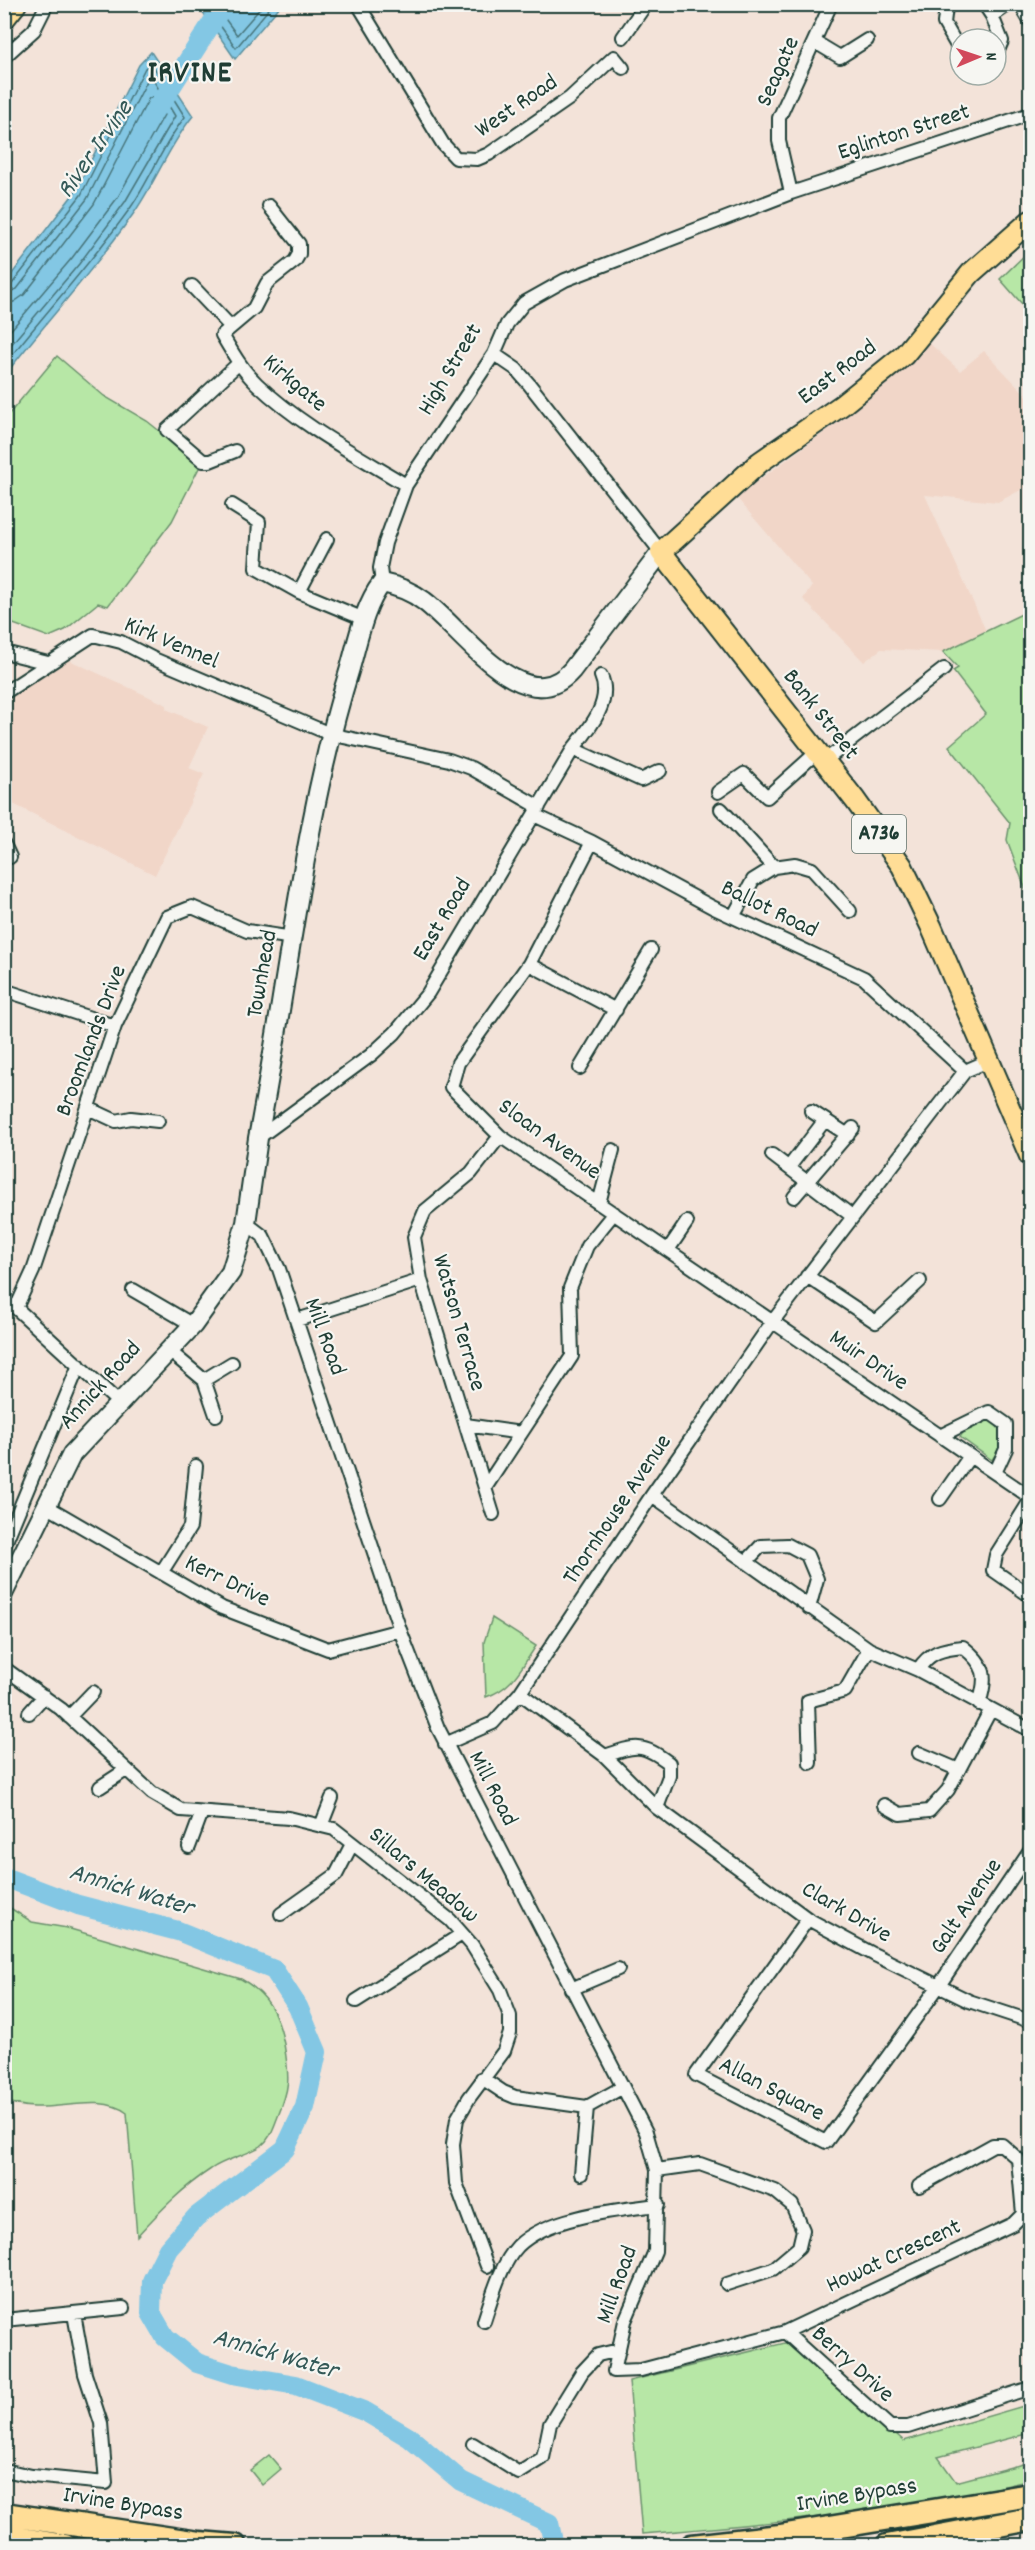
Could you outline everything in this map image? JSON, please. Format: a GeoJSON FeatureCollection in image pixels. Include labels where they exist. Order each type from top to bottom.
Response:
{"type":"FeatureCollection","features":[{"type":"Feature","properties":{"kind":"highway","name":"Irvine Bypass"},"geometry":{"type":"LineString","coordinates":[[692,2546],[780,2536],[1030,2495]]}},
{"type":"Feature","properties":{"kind":"highway"},"geometry":{"type":"LineString","coordinates":[[4,2501],[199,2543]]}},
{"type":"Feature","properties":{"kind":"highway","name":"Irvine Bypass"},"geometry":{"type":"LineString","coordinates":[[4,2514],[199,2543],[235,2546]]}},
{"type":"Feature","properties":{"kind":"highway"},"geometry":{"type":"LineString","coordinates":[[887,2546],[1030,2519]]}},
{"type":"Feature","properties":{"kind":"highway","name":"Irvine Bypass"},"geometry":{"type":"LineString","coordinates":[[4,2536],[65,2546]]}},
{"type":"Feature","properties":{"kind":"main road"},"geometry":{"type":"LineString","coordinates":[[4,19],[16,4]]}},
{"type":"Feature","properties":{"kind":"main road","name":"East Road"},"geometry":{"type":"LineString","coordinates":[[661,552],[760,462],[842,405],[904,355],[971,273],[1030,221]]}},
{"type":"Feature","properties":{"kind":"main road"},"geometry":{"type":"LineString","coordinates":[[382,583],[407,590],[425,602],[507,675],[529,686],[544,688],[562,681],[572,670],[661,552]]}},
{"type":"Feature","properties":{"kind":"main road","name":"Bank Street"},"geometry":{"type":"LineString","coordinates":[[661,552],[855,800],[902,866],[931,926],[1030,1156]]}},
{"type":"Feature","properties":{"kind":"main road","name":"High Street"},"geometry":{"type":"LineString","coordinates":[[330,734],[364,619],[382,583]]}},
{"type":"Feature","properties":{"kind":"main road","name":"Townhead"},"geometry":{"type":"LineString","coordinates":[[246,1223],[258,1138],[330,734]]}},
{"type":"Feature","properties":{"kind":"main road","name":"Annick Road"},"geometry":{"type":"LineString","coordinates":[[4,1592],[48,1507],[72,1454],[167,1349],[193,1325],[231,1272],[246,1223]]}},
{"type":"Feature","properties":{"kind":"street"},"geometry":{"type":"LineString","coordinates":[[4,57],[34,30],[47,4]]}},
{"type":"Feature","properties":{"kind":"street"},"geometry":{"type":"LineString","coordinates":[[623,37],[646,4]]}},
{"type":"Feature","properties":{"kind":"street","name":"Seagate"},"geometry":{"type":"LineString","coordinates":[[791,193],[779,141],[780,118],[831,4]]}},
{"type":"Feature","properties":{"kind":"street"},"geometry":{"type":"LineString","coordinates":[[948,30],[944,23],[946,7],[951,4]]}},
{"type":"Feature","properties":{"kind":"street"},"geometry":{"type":"LineString","coordinates":[[984,4],[996,27]]}},
{"type":"Feature","properties":{"kind":"street"},"geometry":{"type":"LineString","coordinates":[[992,16],[1009,4]]}},
{"type":"Feature","properties":{"kind":"street"},"geometry":{"type":"LineString","coordinates":[[1020,4],[1030,21]]}},
{"type":"Feature","properties":{"kind":"street","name":"West Road"},"geometry":{"type":"LineString","coordinates":[[358,5],[443,144],[456,158],[477,159],[489,154],[570,98],[614,57],[623,68]]}},
{"type":"Feature","properties":{"kind":"street"},"geometry":{"type":"LineString","coordinates":[[815,42],[840,57],[867,40]]}},
{"type":"Feature","properties":{"kind":"street","name":"Eglinton Street"},"geometry":{"type":"LineString","coordinates":[[791,193],[1030,114]]}},
{"type":"Feature","properties":{"kind":"street","name":"High Street"},"geometry":{"type":"LineString","coordinates":[[382,583],[380,568],[385,543],[406,485],[494,354],[501,335],[515,312],[542,291],[791,193]]}},
{"type":"Feature","properties":{"kind":"street"},"geometry":{"type":"LineString","coordinates":[[192,286],[231,327],[254,308],[267,283],[295,261],[299,254],[299,244],[269,206]]}},
{"type":"Feature","properties":{"kind":"street","name":"Kirkgate"},"geometry":{"type":"LineString","coordinates":[[231,327],[222,335],[239,363],[256,383],[310,426],[406,485]]}},
{"type":"Feature","properties":{"kind":"street","name":"Bank Street"},"geometry":{"type":"LineString","coordinates":[[494,354],[523,376],[661,552]]}},
{"type":"Feature","properties":{"kind":"street"},"geometry":{"type":"LineString","coordinates":[[235,451],[210,461],[203,460],[167,430],[239,363]]}},
{"type":"Feature","properties":{"kind":"street"},"geometry":{"type":"LineString","coordinates":[[232,505],[259,522],[256,568],[299,592],[364,619]]}},
{"type":"Feature","properties":{"kind":"street"},"geometry":{"type":"LineString","coordinates":[[299,592],[327,539]]}},
{"type":"Feature","properties":{"kind":"street","name":"Kirk Vennel"},"geometry":{"type":"LineString","coordinates":[[4,693],[93,635],[111,640],[330,734]]}},
{"type":"Feature","properties":{"kind":"street"},"geometry":{"type":"LineString","coordinates":[[4,652],[48,663]]}},
{"type":"Feature","properties":{"kind":"street"},"geometry":{"type":"LineString","coordinates":[[718,792],[744,774],[767,797],[944,669]]}},
{"type":"Feature","properties":{"kind":"street","name":"East Road"},"geometry":{"type":"LineString","coordinates":[[258,1138],[371,1055],[395,1033],[429,993],[573,748],[596,719],[605,684],[601,676]]}},
{"type":"Feature","properties":{"kind":"street","name":"Ballot Road"},"geometry":{"type":"LineString","coordinates":[[330,734],[449,760],[471,768],[537,811],[592,842],[733,916],[864,978],[964,1071]]}},
{"type":"Feature","properties":{"kind":"street"},"geometry":{"type":"LineString","coordinates":[[573,748],[641,780],[660,771]]}},
{"type":"Feature","properties":{"kind":"street"},"geometry":{"type":"LineString","coordinates":[[721,808],[774,867]]}},
{"type":"Feature","properties":{"kind":"street","name":"Sloan Avenue"},"geometry":{"type":"LineString","coordinates":[[592,842],[529,964],[458,1063],[451,1088],[500,1136],[772,1322]]}},
{"type":"Feature","properties":{"kind":"street"},"geometry":{"type":"LineString","coordinates":[[4,844],[10,858]]}},
{"type":"Feature","properties":{"kind":"street"},"geometry":{"type":"LineString","coordinates":[[733,916],[753,880],[774,867],[795,864],[812,869],[850,911]]}},
{"type":"Feature","properties":{"kind":"street","name":"Broomlands Drive"},"geometry":{"type":"LineString","coordinates":[[10,1305],[33,1271],[115,1026],[167,917],[192,907],[247,931],[293,938]]}},
{"type":"Feature","properties":{"kind":"street"},"geometry":{"type":"LineString","coordinates":[[580,1068],[651,950]]}},
{"type":"Feature","properties":{"kind":"street"},"geometry":{"type":"LineString","coordinates":[[529,964],[616,1010]]}},
{"type":"Feature","properties":{"kind":"street"},"geometry":{"type":"LineString","coordinates":[[4,990],[115,1026]]}},
{"type":"Feature","properties":{"kind":"street","name":"Thornhouse Avenue"},"geometry":{"type":"LineString","coordinates":[[445,1744],[493,1724],[520,1693],[652,1495],[772,1322],[964,1071],[988,1061]]}},
{"type":"Feature","properties":{"kind":"street"},"geometry":{"type":"LineString","coordinates":[[88,1108],[116,1121],[131,1118],[158,1121]]}},
{"type":"Feature","properties":{"kind":"street"},"geometry":{"type":"LineString","coordinates":[[794,1197],[851,1132],[811,1111]]}},
{"type":"Feature","properties":{"kind":"street"},"geometry":{"type":"LineString","coordinates":[[789,1167],[825,1120]]}},
{"type":"Feature","properties":{"kind":"street","name":"Watson Terrace"},"geometry":{"type":"LineString","coordinates":[[494,1514],[421,1280],[414,1237],[425,1211],[471,1173],[500,1136]]}},
{"type":"Feature","properties":{"kind":"street"},"geometry":{"type":"LineString","coordinates":[[599,1203],[613,1150]]}},
{"type":"Feature","properties":{"kind":"street"},"geometry":{"type":"LineString","coordinates":[[772,1155],[852,1216]]}},
{"type":"Feature","properties":{"kind":"street"},"geometry":{"type":"LineString","coordinates":[[485,1488],[572,1356],[570,1288],[587,1246],[614,1214]]}},
{"type":"Feature","properties":{"kind":"street"},"geometry":{"type":"LineString","coordinates":[[668,1250],[687,1222]]}},
{"type":"Feature","properties":{"kind":"street","name":"Mill Road"},"geometry":{"type":"LineString","coordinates":[[246,1223],[258,1231],[272,1251],[400,1630],[445,1744],[646,2132],[657,2170],[658,2205],[655,2251],[625,2321],[614,2371]]}},
{"type":"Feature","properties":{"kind":"street"},"geometry":{"type":"LineString","coordinates":[[807,1276],[876,1322],[920,1281]]}},
{"type":"Feature","properties":{"kind":"street"},"geometry":{"type":"LineString","coordinates":[[297,1320],[421,1280]]}},
{"type":"Feature","properties":{"kind":"street"},"geometry":{"type":"LineString","coordinates":[[133,1290],[193,1325]]}},
{"type":"Feature","properties":{"kind":"street"},"geometry":{"type":"LineString","coordinates":[[10,1305],[118,1402]]}},
{"type":"Feature","properties":{"kind":"street","name":"Muir Drive"},"geometry":{"type":"LineString","coordinates":[[772,1322],[1030,1499],[996,1556],[993,1570],[1026,1593]]}},
{"type":"Feature","properties":{"kind":"street"},"geometry":{"type":"LineString","coordinates":[[167,1349],[204,1380],[216,1415]]}},
{"type":"Feature","properties":{"kind":"street"},"geometry":{"type":"LineString","coordinates":[[204,1380],[232,1363]]}},
{"type":"Feature","properties":{"kind":"street","name":"Annick Road"},"geometry":{"type":"LineString","coordinates":[[4,1546],[79,1365]]}},
{"type":"Feature","properties":{"kind":"street"},"geometry":{"type":"LineString","coordinates":[[940,1436],[989,1412],[1006,1424],[1006,1449],[995,1473]]}},
{"type":"Feature","properties":{"kind":"street"},"geometry":{"type":"LineString","coordinates":[[466,1425],[521,1434]]}},
{"type":"Feature","properties":{"kind":"street"},"geometry":{"type":"LineString","coordinates":[[940,1500],[970,1456]]}},
{"type":"Feature","properties":{"kind":"street"},"geometry":{"type":"LineString","coordinates":[[161,1573],[190,1527],[196,1466]]}},
{"type":"Feature","properties":{"kind":"street"},"geometry":{"type":"LineString","coordinates":[[652,1495],[808,1608],[869,1649],[918,1671],[984,1708],[1030,1730]]}},
{"type":"Feature","properties":{"kind":"street","name":"Kerr Drive"},"geometry":{"type":"LineString","coordinates":[[48,1507],[222,1608],[328,1649],[400,1630]]}},
{"type":"Feature","properties":{"kind":"street"},"geometry":{"type":"LineString","coordinates":[[746,1562],[761,1546],[788,1545],[807,1555],[817,1579],[808,1608]]}},
{"type":"Feature","properties":{"kind":"street"},"geometry":{"type":"LineString","coordinates":[[884,1805],[900,1814],[928,1811],[948,1790],[959,1770],[984,1708],[985,1681],[979,1660],[963,1647],[943,1649],[925,1658],[918,1671]]}},
{"type":"Feature","properties":{"kind":"street"},"geometry":{"type":"LineString","coordinates":[[810,1762],[808,1701],[845,1691],[869,1649]]}},
{"type":"Feature","properties":{"kind":"street","name":"Sillars Meadow"},"geometry":{"type":"LineString","coordinates":[[4,1668],[69,1717],[152,1793],[181,1810],[289,1818],[334,1829],[450,1920],[462,1934],[500,1990],[510,2016],[510,2033],[504,2051],[483,2078],[457,2119],[453,2144],[456,2183],[487,2266]]}},
{"type":"Feature","properties":{"kind":"street"},"geometry":{"type":"LineString","coordinates":[[69,1717],[93,1692]]}},
{"type":"Feature","properties":{"kind":"street","name":"Clark Drive"},"geometry":{"type":"LineString","coordinates":[[520,1693],[605,1756],[657,1808],[808,1919],[938,1987],[969,2001],[1030,2021]]}},
{"type":"Feature","properties":{"kind":"street"},"geometry":{"type":"LineString","coordinates":[[29,1713],[44,1696]]}},
{"type":"Feature","properties":{"kind":"street"},"geometry":{"type":"LineString","coordinates":[[605,1756],[625,1749],[648,1748],[669,1763],[669,1776],[657,1808]]}},
{"type":"Feature","properties":{"kind":"street"},"geometry":{"type":"LineString","coordinates":[[919,1753],[959,1770]]}},
{"type":"Feature","properties":{"kind":"street"},"geometry":{"type":"LineString","coordinates":[[100,1787],[126,1770]]}},
{"type":"Feature","properties":{"kind":"street"},"geometry":{"type":"LineString","coordinates":[[321,1826],[332,1798]]}},
{"type":"Feature","properties":{"kind":"street"},"geometry":{"type":"LineString","coordinates":[[189,1847],[202,1812]]}},
{"type":"Feature","properties":{"kind":"street"},"geometry":{"type":"LineString","coordinates":[[281,1914],[336,1875],[352,1844]]}},
{"type":"Feature","properties":{"kind":"street","name":"Galt Avenue"},"geometry":{"type":"LineString","coordinates":[[938,1987],[1030,1851]]}},
{"type":"Feature","properties":{"kind":"street","name":"Allan Square"},"geometry":{"type":"LineString","coordinates":[[808,1919],[696,2075],[826,2142],[938,1987]]}},
{"type":"Feature","properties":{"kind":"street"},"geometry":{"type":"LineString","coordinates":[[356,2001],[462,1934]]}},
{"type":"Feature","properties":{"kind":"street"},"geometry":{"type":"LineString","coordinates":[[571,1989],[618,1969]]}},
{"type":"Feature","properties":{"kind":"street"},"geometry":{"type":"LineString","coordinates":[[483,2078],[503,2092],[515,2097],[587,2107],[623,2088]]}},
{"type":"Feature","properties":{"kind":"street"},"geometry":{"type":"LineString","coordinates":[[581,2174],[587,2107]]}},
{"type":"Feature","properties":{"kind":"street","name":"Howat Crescent"},"geometry":{"type":"LineString","coordinates":[[614,2371],[641,2370],[785,2332],[1013,2224],[1023,2214],[1018,2159],[1002,2145],[993,2145],[919,2186]]}},
{"type":"Feature","properties":{"kind":"street"},"geometry":{"type":"LineString","coordinates":[[657,2170],[699,2164],[775,2191],[792,2205],[803,2230],[799,2247],[773,2269],[727,2284]]}},
{"type":"Feature","properties":{"kind":"street"},"geometry":{"type":"LineString","coordinates":[[484,2321],[496,2284],[518,2246],[546,2228],[612,2211],[658,2205]]}},
{"type":"Feature","properties":{"kind":"street"},"geometry":{"type":"LineString","coordinates":[[4,2320],[123,2308]]}},
{"type":"Feature","properties":{"kind":"street"},"geometry":{"type":"LineString","coordinates":[[4,2470],[32,2476],[95,2484],[106,2483],[101,2424],[85,2374],[75,2314]]}},
{"type":"Feature","properties":{"kind":"street","name":"Berry Drive"},"geometry":{"type":"LineString","coordinates":[[785,2332],[890,2427],[908,2427],[1030,2388]]}},
{"type":"Feature","properties":{"kind":"street"},"geometry":{"type":"LineString","coordinates":[[472,2444],[519,2473],[543,2458],[550,2424],[582,2372],[598,2355],[619,2350]]}},
{"type":"Feature","properties":{"kind":"shaded area"},"geometry":{"type":"Polygon","coordinates":[[[927,341],[960,371],[984,351],[1030,399],[1030,485],[998,502],[925,495],[986,631],[943,652],[881,649],[864,662],[803,599],[812,586],[736,497],[852,412],[927,341]]]}},
{"type":"Feature","properties":{"kind":"shaded area"},"geometry":{"type":"Polygon","coordinates":[[[69,660],[167,705],[166,709],[208,727],[189,768],[204,774],[155,875],[5,800],[5,700],[69,660]]]}},
{"type":"Feature","properties":{"kind":"green space"},"geometry":{"type":"Polygon","coordinates":[[[1030,250],[1030,313],[1000,279],[1030,250]]]}},
{"type":"Feature","properties":{"kind":"green space"},"geometry":{"type":"Polygon","coordinates":[[[57,356],[104,396],[147,421],[201,464],[172,521],[108,606],[98,603],[65,630],[49,637],[5,621],[4,420],[57,356]]]}},
{"type":"Feature","properties":{"kind":"green space"},"geometry":{"type":"Polygon","coordinates":[[[1030,610],[1030,901],[1007,840],[1010,823],[949,746],[986,714],[953,671],[958,668],[943,652],[1030,610]]]}},
{"type":"Feature","properties":{"kind":"green space"},"geometry":{"type":"Polygon","coordinates":[[[989,1419],[998,1428],[1001,1438],[999,1448],[992,1460],[960,1437],[966,1428],[989,1419]]]}},
{"type":"Feature","properties":{"kind":"green space"},"geometry":{"type":"Polygon","coordinates":[[[492,1618],[536,1646],[510,1683],[486,1697],[484,1642],[492,1618]]]}},
{"type":"Feature","properties":{"kind":"green space"},"geometry":{"type":"Polygon","coordinates":[[[4,1904],[32,1922],[67,1928],[241,1979],[265,1998],[279,2023],[286,2056],[288,2083],[269,2137],[261,2146],[217,2165],[201,2176],[172,2200],[137,2236],[127,2113],[114,2106],[100,2104],[36,2107],[5,2100],[4,1904]]]}},
{"type":"Feature","properties":{"kind":"green space"},"geometry":{"type":"Polygon","coordinates":[[[789,2342],[904,2441],[1030,2404],[1030,2433],[938,2457],[956,2482],[1030,2462],[1030,2480],[934,2500],[837,2515],[642,2534],[629,2381],[789,2342]]]}},
{"type":"Feature","properties":{"kind":"green space"},"geometry":{"type":"Polygon","coordinates":[[[269,2455],[281,2469],[262,2485],[250,2470],[269,2455]]]}},
{"type":"Feature","properties":{"kind":"water"},"geometry":{"type":"Polygon","coordinates":[[[198,5],[281,5],[235,59],[198,5]]]}},
{"type":"Feature","properties":{"kind":"water"},"geometry":{"type":"Polygon","coordinates":[[[151,52],[193,116],[177,138],[144,198],[121,231],[5,375],[5,283],[75,192],[139,65],[151,52]]]}},
{"type":"Feature","properties":{"kind":"waterway","name":"River Irvine"},"geometry":{"type":"LineString","coordinates":[[159,106],[224,4]]}},
{"type":"Feature","properties":{"kind":"waterway","name":"Annick Water"},"geometry":{"type":"LineString","coordinates":[[4,1877],[78,1905],[178,1931],[274,1970],[298,2007],[317,2052],[305,2107],[285,2149],[196,2217],[168,2249],[152,2281],[151,2313],[165,2337],[197,2363],[232,2374],[296,2385],[366,2412],[410,2438],[461,2481],[549,2523],[554,2546]]}},
{"type":"Feature","properties":{"kind":"district","name":"IRVINE"},"geometry":{"type":"Point","coordinates":[190,75]}}]}
